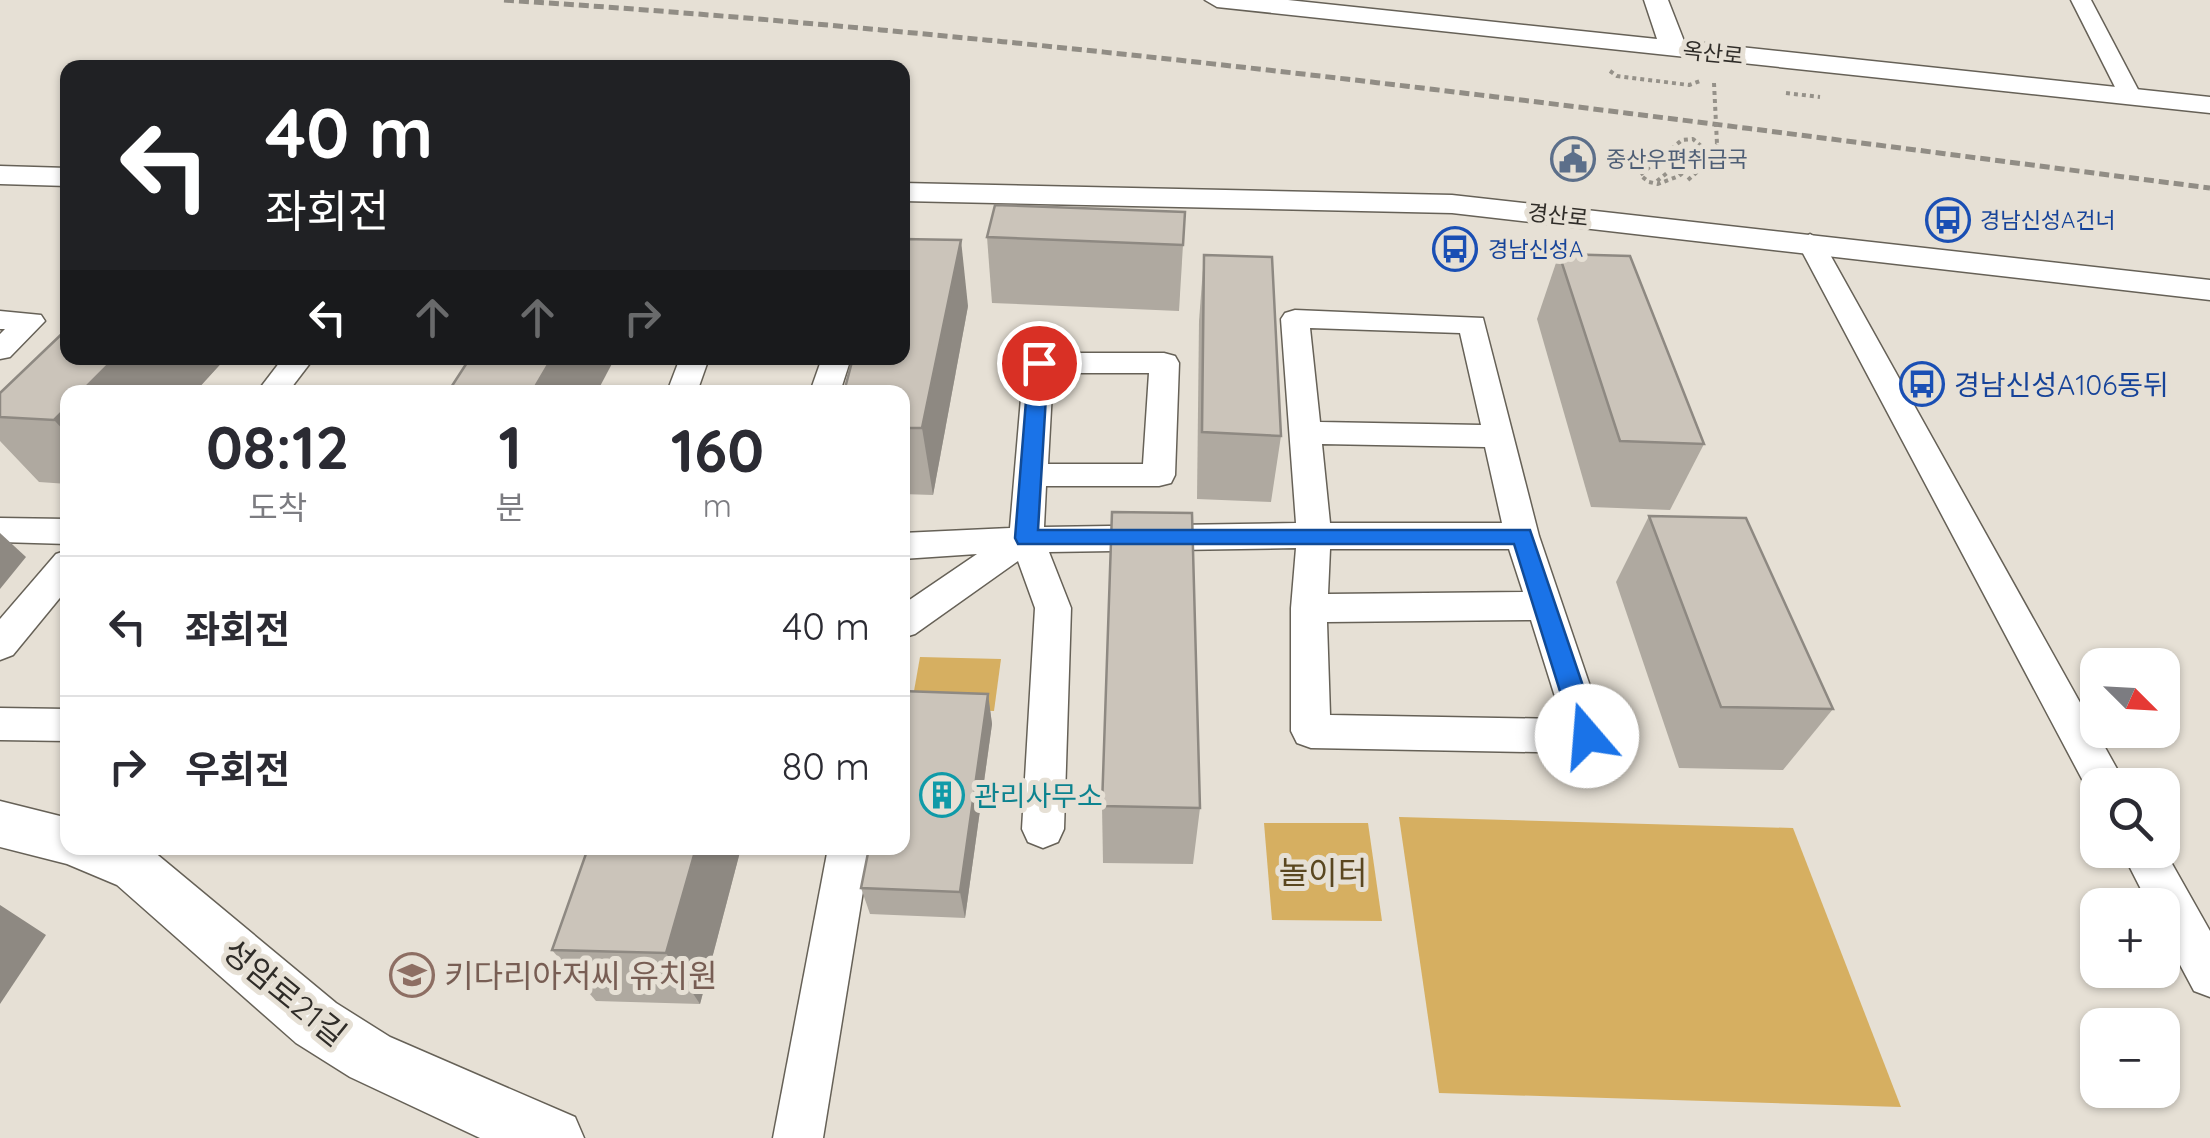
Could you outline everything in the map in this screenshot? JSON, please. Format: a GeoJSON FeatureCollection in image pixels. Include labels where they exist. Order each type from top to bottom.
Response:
{"type":"FeatureCollection","features":[{"type":"Feature","properties":{"kind":"street","name":"옥산로"},"geometry":{"type":"LineString","coordinates":[[1217,0],[2210,105]]}},
{"type":"Feature","properties":{"kind":"street"},"geometry":{"type":"LineString","coordinates":[[1656,0],[1674,49]]}},
{"type":"Feature","properties":{"kind":"street"},"geometry":{"type":"LineString","coordinates":[[2081,0],[2132,97]]}},
{"type":"Feature","properties":{"kind":"street"},"geometry":{"type":"LineString","coordinates":[[0,176],[60,177]]}},
{"type":"Feature","properties":{"kind":"street","name":"경산로"},"geometry":{"type":"LineString","coordinates":[[910,192],[1452,204],[2210,290]]}},
{"type":"Feature","properties":{"kind":"street"},"geometry":{"type":"LineString","coordinates":[[1810,242],[2097,768]]}},
{"type":"Feature","properties":{"kind":"street"},"geometry":{"type":"LineString","coordinates":[[1295,319],[1472,324],[1499,436],[1522,536],[1587,736],[1311,731],[1308,608],[1314,536],[1295,319]]}},
{"type":"Feature","properties":{"kind":"street"},"geometry":{"type":"LineString","coordinates":[[0,320],[31,321],[0,350]]}},
{"type":"Feature","properties":{"kind":"street"},"geometry":{"type":"LineString","coordinates":[[1030,475],[1159,475],[1164,364],[1039,363],[1030,475],[1026,538],[1053,608],[1042,829]]}},
{"type":"Feature","properties":{"kind":"street"},"geometry":{"type":"LineString","coordinates":[[278,385],[294,365]]}},
{"type":"Feature","properties":{"kind":"street"},"geometry":{"type":"LineString","coordinates":[[1305,433],[1499,436]]}},
{"type":"Feature","properties":{"kind":"street"},"geometry":{"type":"LineString","coordinates":[[0,530],[60,532]]}},
{"type":"Feature","properties":{"kind":"street"},"geometry":{"type":"LineString","coordinates":[[910,545],[1026,538],[1522,536]]}},
{"type":"Feature","properties":{"kind":"street"},"geometry":{"type":"LineString","coordinates":[[910,618],[1026,538]]}},
{"type":"Feature","properties":{"kind":"street"},"geometry":{"type":"LineString","coordinates":[[0,645],[60,579]]}},
{"type":"Feature","properties":{"kind":"street"},"geometry":{"type":"LineString","coordinates":[[1308,608],[1545,606]]}},
{"type":"Feature","properties":{"kind":"street"},"geometry":{"type":"LineString","coordinates":[[0,724],[60,725]]}},
{"type":"Feature","properties":{"kind":"street"},"geometry":{"type":"LineString","coordinates":[[0,824],[60,839]]}},
{"type":"Feature","properties":{"kind":"street","name":"성암로21길"},"geometry":{"type":"LineString","coordinates":[[102,855],[135,868],[316,1023],[357,1049],[484,1110],[554,1138]]}},
{"type":"Feature","properties":{"kind":"street"},"geometry":{"type":"LineString","coordinates":[[798,1138],[847,855]]}},
{"type":"Feature","properties":{"kind":"street"},"geometry":{"type":"LineString","coordinates":[[2152,868],[2210,975]]}},
{"type":"Feature","properties":{"kind":"path"},"geometry":{"type":"LineString","coordinates":[[1688,180],[1718,153],[1714,83]]}},
{"type":"Feature","properties":{"kind":"path"},"geometry":{"type":"LineString","coordinates":[[1657,181],[1701,146],[1692,139],[1682,140],[1640,175],[1641,179],[1650,184],[1667,184],[1717,144]]}},
{"type":"Feature","properties":{"kind":"green space"},"geometry":{"type":"Polygon","coordinates":[[[920,657],[1001,659],[994,711],[911,708],[920,657]]]}},
{"type":"Feature","properties":{"kind":"green space"},"geometry":{"type":"Polygon","coordinates":[[[1399,817],[1793,828],[1901,1107],[1439,1093],[1399,817]]]}},
{"type":"Feature","properties":{"kind":"green space","name":"놀이터"},"geometry":{"type":"Polygon","coordinates":[[[1264,823],[1368,823],[1382,921],[1272,920],[1264,823]]]}},
{"type":"Feature","properties":{"kind":"building"},"geometry":{"type":"Polygon","coordinates":[[[995,205],[1185,212],[1183,245],[987,237],[995,205]]]}},
{"type":"Feature","properties":{"kind":"building"},"geometry":{"type":"Polygon","coordinates":[[[910,239],[961,240],[922,428],[910,428],[910,385],[846,385],[851,365],[910,365],[910,239]]]}},
{"type":"Feature","properties":{"kind":"building"},"geometry":{"type":"Polygon","coordinates":[[[1559,254],[1630,256],[1704,444],[1620,441],[1559,254]]]}},
{"type":"Feature","properties":{"kind":"building"},"geometry":{"type":"Polygon","coordinates":[[[1204,255],[1272,257],[1281,436],[1202,432],[1204,255]]]}},
{"type":"Feature","properties":{"kind":"building"},"geometry":{"type":"Polygon","coordinates":[[[60,336],[60,365],[108,365],[88,385],[60,385],[60,414],[54,420],[0,417],[0,393],[60,336]]]}},
{"type":"Feature","properties":{"kind":"building"},"geometry":{"type":"Polygon","coordinates":[[[465,365],[548,365],[536,385],[453,385],[465,365]]]}},
{"type":"Feature","properties":{"kind":"building"},"geometry":{"type":"Polygon","coordinates":[[[1112,512],[1192,513],[1200,808],[1102,806],[1112,512]]]}},
{"type":"Feature","properties":{"kind":"building"},"geometry":{"type":"Polygon","coordinates":[[[1649,516],[1746,518],[1833,709],[1721,707],[1649,516]]]}},
{"type":"Feature","properties":{"kind":"building","name":"관리사무소"},"geometry":{"type":"Polygon","coordinates":[[[910,691],[988,694],[960,892],[861,888],[868,855],[910,855],[910,691]]]}},
{"type":"Feature","properties":{"kind":"building"},"geometry":{"type":"Polygon","coordinates":[[[586,855],[694,855],[666,953],[552,950],[586,855]]]}},
{"type":"Feature","properties":{"kind":"railway"},"geometry":{"type":"LineString","coordinates":[[504,0],[1145,56],[2210,188]]}},
{"type":"Feature","properties":{"kind":"place","name":"중산우편취급국"},"geometry":{"type":"Point","coordinates":[1573,159]}},
{"type":"Feature","properties":{"kind":"place","name":"경남신성A건너"},"geometry":{"type":"Point","coordinates":[1948,220]}},
{"type":"Feature","properties":{"kind":"place","name":"경남신성A"},"geometry":{"type":"Point","coordinates":[1455,249]}},
{"type":"Feature","properties":{"kind":"place","name":"경남신성A106동뒤"},"geometry":{"type":"Point","coordinates":[1922,384]}},
{"type":"Feature","properties":{"kind":"place","name":"관리사무소"},"geometry":{"type":"Point","coordinates":[942,795]}},
{"type":"Feature","properties":{"kind":"place","name":"키다리아저씨 유치원"},"geometry":{"type":"Point","coordinates":[412,975]}},
{"type":"Feature","properties":{"kind":"route"},"geometry":{"type":"LineString","coordinates":[[1039,363],[1026,538],[1522,536],[1587,736]]}}]}
